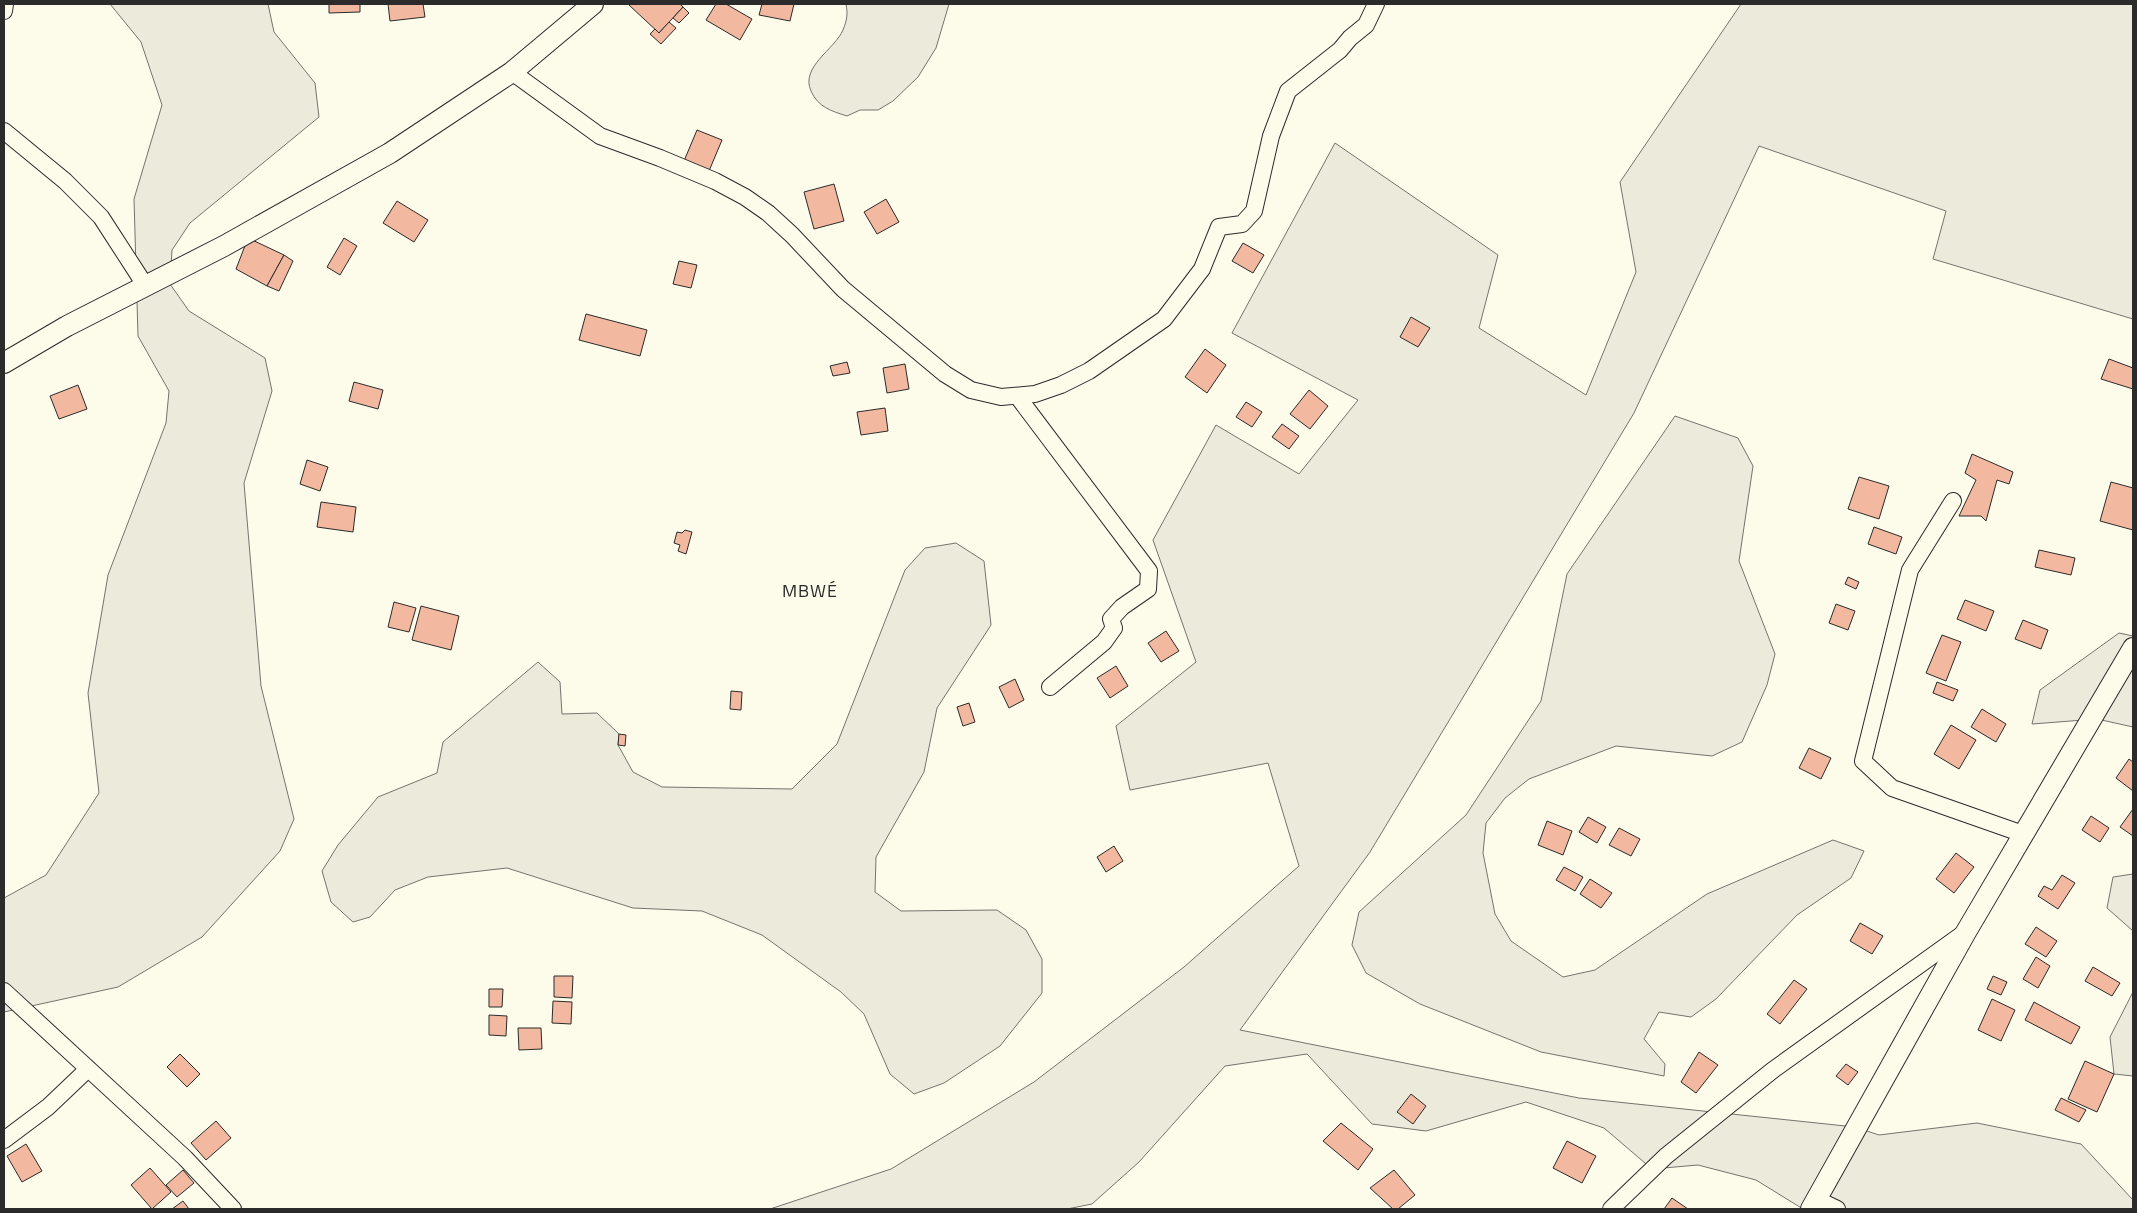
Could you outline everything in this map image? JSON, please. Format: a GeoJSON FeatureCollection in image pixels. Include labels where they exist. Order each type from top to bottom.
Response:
{"type":"FeatureCollection","features":[{"type":"Feature","properties":{"kind":"street"},"geometry":{"type":"LineString","coordinates":[[4,12],[5,4]]}},
{"type":"Feature","properties":{"kind":"street"},"geometry":{"type":"LineString","coordinates":[[4,363],[67,326],[224,246],[346,180],[456,111],[512,72],[592,4]]}},
{"type":"Feature","properties":{"kind":"street"},"geometry":{"type":"LineString","coordinates":[[512,72],[600,136],[660,158],[715,182],[744,197],[768,213],[844,289],[946,374],[971,390],[1001,397],[1018,396],[1036,394],[1061,385],[1090,371],[1164,319],[1202,269],[1219,226],[1242,224],[1254,210],[1271,136],[1288,91],[1340,50],[1350,38],[1366,25],[1376,4]]}},
{"type":"Feature","properties":{"kind":"street"},"geometry":{"type":"LineString","coordinates":[[4,132],[65,181],[100,217],[145,286]]}},
{"type":"Feature","properties":{"kind":"street"},"geometry":{"type":"LineString","coordinates":[[1018,396],[1150,571],[1148,589],[1122,607],[1111,619],[1114,628],[1104,642],[1050,687]]}},
{"type":"Feature","properties":{"kind":"street"},"geometry":{"type":"LineString","coordinates":[[1953,501],[1910,570],[1863,760],[1892,788],[2023,834]]}},
{"type":"Feature","properties":{"kind":"street"},"geometry":{"type":"LineString","coordinates":[[1838,1209],[1814,1204],[1966,932],[2133,648]]}},
{"type":"Feature","properties":{"kind":"street"},"geometry":{"type":"LineString","coordinates":[[1611,1209],[1666,1156],[1773,1070],[1966,932]]}},
{"type":"Feature","properties":{"kind":"street"},"geometry":{"type":"LineString","coordinates":[[4,991],[185,1158],[233,1209]]}},
{"type":"Feature","properties":{"kind":"street"},"geometry":{"type":"LineString","coordinates":[[4,1140],[42,1112],[88,1069]]}},
{"type":"Feature","properties":{"kind":"shaded area"},"geometry":{"type":"Polygon","coordinates":[[[110,4],[268,4],[274,32],[315,83],[319,117],[190,223],[172,250],[170,284],[189,311],[265,358],[272,391],[244,483],[261,686],[294,819],[280,851],[202,937],[118,987],[4,1012],[4,898],[46,875],[99,793],[88,693],[108,575],[166,423],[169,391],[138,336],[134,199],[162,105],[141,42],[110,4]]]}},
{"type":"Feature","properties":{"kind":"shaded area"},"geometry":{"type":"Polygon","coordinates":[[[846,4],[949,4],[936,48],[918,77],[893,101],[878,110],[860,110],[847,116],[821,105],[811,91],[809,82],[814,66],[843,30],[847,17],[846,4]]]}},
{"type":"Feature","properties":{"kind":"shaded area"},"geometry":{"type":"Polygon","coordinates":[[[1741,4],[2133,4],[2133,319],[1933,259],[1946,211],[1759,146],[1634,413],[1370,852],[1240,1030],[1579,1098],[1855,1127],[1879,1135],[1977,1123],[2081,1144],[2133,1200],[2133,1209],[1803,1209],[1756,1180],[1698,1165],[1652,1169],[1604,1128],[1526,1102],[1426,1131],[1372,1124],[1307,1054],[1225,1066],[1139,1162],[1092,1204],[1067,1209],[770,1209],[891,1169],[1034,1082],[1184,967],[1299,866],[1268,763],[1130,790],[1116,726],[1196,662],[1153,540],[1216,425],[1299,474],[1358,400],[1232,333],[1335,143],[1498,255],[1479,328],[1586,395],[1636,272],[1620,182],[1741,4]]]}},
{"type":"Feature","properties":{"kind":"shaded area"},"geometry":{"type":"Polygon","coordinates":[[[1675,416],[1738,438],[1753,466],[1739,561],[1775,654],[1767,685],[1742,742],[1712,756],[1616,746],[1529,779],[1505,798],[1486,823],[1483,853],[1495,914],[1511,941],[1563,977],[1595,970],[1707,894],[1833,840],[1864,851],[1851,878],[1797,915],[1716,999],[1691,1017],[1659,1012],[1644,1039],[1665,1064],[1664,1076],[1541,1052],[1420,1004],[1366,973],[1352,945],[1359,912],[1466,815],[1541,701],[1567,574],[1675,416]]]}},
{"type":"Feature","properties":{"kind":"shaded area"},"geometry":{"type":"Polygon","coordinates":[[[956,543],[984,561],[991,625],[937,708],[924,772],[876,857],[875,892],[901,911],[997,910],[1026,930],[1042,959],[1042,993],[1000,1046],[944,1083],[914,1094],[890,1074],[864,1014],[841,992],[762,935],[702,911],[633,908],[507,868],[428,877],[395,890],[370,917],[353,922],[331,902],[322,871],[338,845],[378,797],[437,773],[443,742],[538,662],[560,682],[562,714],[597,713],[619,734],[618,745],[633,772],[662,787],[792,789],[837,744],[905,570],[925,548],[956,543]]]}},
{"type":"Feature","properties":{"kind":"shaded area"},"geometry":{"type":"Polygon","coordinates":[[[2119,633],[2133,636],[2133,727],[2097,719],[2032,724],[2040,690],[2119,633]]]}},
{"type":"Feature","properties":{"kind":"shaded area"},"geometry":{"type":"Polygon","coordinates":[[[2133,874],[2133,931],[2107,908],[2113,877],[2133,874]]]}},
{"type":"Feature","properties":{"kind":"shaded area"},"geometry":{"type":"Polygon","coordinates":[[[2133,992],[2133,1076],[2114,1074],[2110,1037],[2133,992]]]}},
{"type":"Feature","properties":{"kind":"building"},"geometry":{"type":"Polygon","coordinates":[[[329,4],[360,4],[360,12],[329,13],[329,4]]]}},
{"type":"Feature","properties":{"kind":"building"},"geometry":{"type":"Polygon","coordinates":[[[388,4],[423,4],[425,17],[390,21],[388,4]]]}},
{"type":"Feature","properties":{"kind":"building"},"geometry":{"type":"Polygon","coordinates":[[[680,4],[683,7],[659,33],[629,5],[680,4]]]}},
{"type":"Feature","properties":{"kind":"building"},"geometry":{"type":"Polygon","coordinates":[[[716,4],[726,4],[752,19],[740,40],[706,20],[716,4]]]}},
{"type":"Feature","properties":{"kind":"building"},"geometry":{"type":"Polygon","coordinates":[[[762,4],[794,4],[790,21],[759,15],[762,4]]]}},
{"type":"Feature","properties":{"kind":"building"},"geometry":{"type":"Polygon","coordinates":[[[683,7],[689,13],[679,23],[673,18],[683,7]]]}},
{"type":"Feature","properties":{"kind":"building"},"geometry":{"type":"Polygon","coordinates":[[[669,22],[676,28],[661,44],[650,34],[655,29],[659,33],[669,22]]]}},
{"type":"Feature","properties":{"kind":"building"},"geometry":{"type":"Polygon","coordinates":[[[697,130],[722,140],[709,171],[684,161],[697,130]]]}},
{"type":"Feature","properties":{"kind":"building"},"geometry":{"type":"Polygon","coordinates":[[[834,184],[844,221],[814,229],[804,192],[834,184]]]}},
{"type":"Feature","properties":{"kind":"building"},"geometry":{"type":"Polygon","coordinates":[[[886,199],[899,222],[877,234],[864,212],[886,199]]]}},
{"type":"Feature","properties":{"kind":"building"},"geometry":{"type":"Polygon","coordinates":[[[397,201],[428,220],[414,242],[383,223],[397,201]]]}},
{"type":"Feature","properties":{"kind":"building"},"geometry":{"type":"Polygon","coordinates":[[[248,238],[284,255],[267,286],[236,269],[248,238]]]}},
{"type":"Feature","properties":{"kind":"building"},"geometry":{"type":"Polygon","coordinates":[[[344,238],[357,246],[340,275],[327,267],[344,238]]]}},
{"type":"Feature","properties":{"kind":"building"},"geometry":{"type":"Polygon","coordinates":[[[1243,243],[1264,255],[1253,273],[1232,261],[1243,243]]]}},
{"type":"Feature","properties":{"kind":"building"},"geometry":{"type":"Polygon","coordinates":[[[284,255],[293,261],[279,291],[267,286],[284,255]]]}},
{"type":"Feature","properties":{"kind":"building"},"geometry":{"type":"Polygon","coordinates":[[[679,261],[697,265],[691,288],[673,284],[679,261]]]}},
{"type":"Feature","properties":{"kind":"building"},"geometry":{"type":"Polygon","coordinates":[[[586,314],[647,330],[640,356],[579,340],[586,314]]]}},
{"type":"Feature","properties":{"kind":"building"},"geometry":{"type":"Polygon","coordinates":[[[1411,317],[1430,328],[1418,347],[1400,337],[1411,317]]]}},
{"type":"Feature","properties":{"kind":"building"},"geometry":{"type":"Polygon","coordinates":[[[1205,349],[1226,365],[1207,393],[1185,377],[1205,349]]]}},
{"type":"Feature","properties":{"kind":"building"},"geometry":{"type":"Polygon","coordinates":[[[2109,359],[2133,368],[2133,389],[2101,379],[2109,359]]]}},
{"type":"Feature","properties":{"kind":"building"},"geometry":{"type":"Polygon","coordinates":[[[847,362],[850,373],[833,376],[830,366],[847,362]]]}},
{"type":"Feature","properties":{"kind":"building"},"geometry":{"type":"Polygon","coordinates":[[[905,364],[909,389],[887,393],[883,368],[905,364]]]}},
{"type":"Feature","properties":{"kind":"building"},"geometry":{"type":"Polygon","coordinates":[[[354,382],[383,390],[378,409],[349,401],[354,382]]]}},
{"type":"Feature","properties":{"kind":"building"},"geometry":{"type":"Polygon","coordinates":[[[78,385],[87,409],[59,419],[50,396],[78,385]]]}},
{"type":"Feature","properties":{"kind":"building"},"geometry":{"type":"Polygon","coordinates":[[[1309,390],[1328,406],[1310,429],[1290,414],[1309,390]]]}},
{"type":"Feature","properties":{"kind":"building"},"geometry":{"type":"Polygon","coordinates":[[[1246,402],[1262,412],[1252,427],[1236,417],[1246,402]]]}},
{"type":"Feature","properties":{"kind":"building"},"geometry":{"type":"Polygon","coordinates":[[[885,408],[888,431],[861,435],[857,412],[885,408]]]}},
{"type":"Feature","properties":{"kind":"building"},"geometry":{"type":"Polygon","coordinates":[[[1282,424],[1299,436],[1289,449],[1272,437],[1282,424]]]}},
{"type":"Feature","properties":{"kind":"building"},"geometry":{"type":"Polygon","coordinates":[[[1972,454],[2013,472],[2009,484],[1997,480],[1986,521],[1981,516],[1959,516],[1976,480],[1965,473],[1972,454]]]}},
{"type":"Feature","properties":{"kind":"building"},"geometry":{"type":"Polygon","coordinates":[[[307,460],[328,467],[320,491],[300,484],[307,460]]]}},
{"type":"Feature","properties":{"kind":"building"},"geometry":{"type":"Polygon","coordinates":[[[1859,477],[1889,486],[1879,519],[1848,509],[1859,477]]]}},
{"type":"Feature","properties":{"kind":"building"},"geometry":{"type":"Polygon","coordinates":[[[2111,482],[2133,488],[2133,530],[2100,521],[2111,482]]]}},
{"type":"Feature","properties":{"kind":"building"},"geometry":{"type":"Polygon","coordinates":[[[321,502],[356,507],[353,532],[317,527],[321,502]]]}},
{"type":"Feature","properties":{"kind":"building"},"geometry":{"type":"Polygon","coordinates":[[[1874,527],[1902,537],[1896,554],[1868,544],[1874,527]]]}},
{"type":"Feature","properties":{"kind":"building"},"geometry":{"type":"Polygon","coordinates":[[[685,530],[692,532],[686,554],[678,551],[680,545],[674,543],[677,532],[682,533],[685,530]]]}},
{"type":"Feature","properties":{"kind":"building"},"geometry":{"type":"Polygon","coordinates":[[[2039,550],[2075,558],[2071,575],[2035,567],[2039,550]]]}},
{"type":"Feature","properties":{"kind":"building"},"geometry":{"type":"Polygon","coordinates":[[[1848,577],[1859,582],[1856,589],[1845,584],[1848,577]]]}},
{"type":"Feature","properties":{"kind":"building"},"geometry":{"type":"Polygon","coordinates":[[[1965,600],[1994,611],[1986,631],[1957,619],[1965,600]]]}},
{"type":"Feature","properties":{"kind":"building"},"geometry":{"type":"Polygon","coordinates":[[[394,602],[416,608],[409,632],[388,627],[394,602]]]}},
{"type":"Feature","properties":{"kind":"building"},"geometry":{"type":"Polygon","coordinates":[[[1836,604],[1855,611],[1848,630],[1829,623],[1836,604]]]}},
{"type":"Feature","properties":{"kind":"building"},"geometry":{"type":"Polygon","coordinates":[[[421,606],[459,616],[451,650],[412,640],[421,606]]]}},
{"type":"Feature","properties":{"kind":"building"},"geometry":{"type":"Polygon","coordinates":[[[2023,620],[2048,630],[2041,649],[2015,639],[2023,620]]]}},
{"type":"Feature","properties":{"kind":"building"},"geometry":{"type":"Polygon","coordinates":[[[1166,631],[1179,651],[1161,662],[1148,643],[1166,631]]]}},
{"type":"Feature","properties":{"kind":"building"},"geometry":{"type":"Polygon","coordinates":[[[1942,635],[1961,642],[1946,681],[1926,673],[1942,635]]]}},
{"type":"Feature","properties":{"kind":"building"},"geometry":{"type":"Polygon","coordinates":[[[1116,666],[1128,686],[1110,698],[1097,678],[1116,666]]]}},
{"type":"Feature","properties":{"kind":"building"},"geometry":{"type":"Polygon","coordinates":[[[1015,679],[1024,700],[1009,708],[999,687],[1015,679]]]}},
{"type":"Feature","properties":{"kind":"building"},"geometry":{"type":"Polygon","coordinates":[[[1937,682],[1958,690],[1953,701],[1933,693],[1937,682]]]}},
{"type":"Feature","properties":{"kind":"building"},"geometry":{"type":"Polygon","coordinates":[[[731,691],[742,692],[741,710],[730,709],[731,691]]]}},
{"type":"Feature","properties":{"kind":"building"},"geometry":{"type":"Polygon","coordinates":[[[969,703],[975,722],[963,726],[957,707],[969,703]]]}},
{"type":"Feature","properties":{"kind":"building"},"geometry":{"type":"Polygon","coordinates":[[[1982,709],[2006,724],[1996,742],[1971,727],[1982,709]]]}},
{"type":"Feature","properties":{"kind":"building"},"geometry":{"type":"Polygon","coordinates":[[[1951,725],[1976,740],[1959,769],[1934,754],[1951,725]]]}},
{"type":"Feature","properties":{"kind":"building"},"geometry":{"type":"Polygon","coordinates":[[[619,734],[626,735],[625,746],[618,745],[619,734]]]}},
{"type":"Feature","properties":{"kind":"building"},"geometry":{"type":"Polygon","coordinates":[[[1809,748],[1831,758],[1821,779],[1799,768],[1809,748]]]}},
{"type":"Feature","properties":{"kind":"building"},"geometry":{"type":"Polygon","coordinates":[[[2129,759],[2133,762],[2133,791],[2116,778],[2129,759]]]}},
{"type":"Feature","properties":{"kind":"building"},"geometry":{"type":"Polygon","coordinates":[[[2133,809],[2133,836],[2120,827],[2133,809]]]}},
{"type":"Feature","properties":{"kind":"building"},"geometry":{"type":"Polygon","coordinates":[[[2091,816],[2109,828],[2100,842],[2082,830],[2091,816]]]}},
{"type":"Feature","properties":{"kind":"building"},"geometry":{"type":"Polygon","coordinates":[[[1588,817],[1606,827],[1597,843],[1579,832],[1588,817]]]}},
{"type":"Feature","properties":{"kind":"building"},"geometry":{"type":"Polygon","coordinates":[[[1547,821],[1572,831],[1563,855],[1538,845],[1547,821]]]}},
{"type":"Feature","properties":{"kind":"building"},"geometry":{"type":"Polygon","coordinates":[[[1619,828],[1640,839],[1631,856],[1609,845],[1619,828]]]}},
{"type":"Feature","properties":{"kind":"building"},"geometry":{"type":"Polygon","coordinates":[[[1114,846],[1123,861],[1106,872],[1097,857],[1114,846]]]}},
{"type":"Feature","properties":{"kind":"building"},"geometry":{"type":"Polygon","coordinates":[[[1956,853],[1974,867],[1954,893],[1936,879],[1956,853]]]}},
{"type":"Feature","properties":{"kind":"building"},"geometry":{"type":"Polygon","coordinates":[[[1564,867],[1583,877],[1575,891],[1556,880],[1564,867]]]}},
{"type":"Feature","properties":{"kind":"building"},"geometry":{"type":"Polygon","coordinates":[[[2062,875],[2075,883],[2058,909],[2038,896],[2044,886],[2052,890],[2062,875]]]}},
{"type":"Feature","properties":{"kind":"building"},"geometry":{"type":"Polygon","coordinates":[[[1590,879],[1612,893],[1601,908],[1580,894],[1590,879]]]}},
{"type":"Feature","properties":{"kind":"building"},"geometry":{"type":"Polygon","coordinates":[[[1860,923],[1883,936],[1872,954],[1850,941],[1860,923]]]}},
{"type":"Feature","properties":{"kind":"building"},"geometry":{"type":"Polygon","coordinates":[[[2036,927],[2057,941],[2046,957],[2025,944],[2036,927]]]}},
{"type":"Feature","properties":{"kind":"building"},"geometry":{"type":"Polygon","coordinates":[[[2036,957],[2050,966],[2038,988],[2023,979],[2036,957]]]}},
{"type":"Feature","properties":{"kind":"building"},"geometry":{"type":"Polygon","coordinates":[[[2093,967],[2120,983],[2112,996],[2085,981],[2093,967]]]}},
{"type":"Feature","properties":{"kind":"building"},"geometry":{"type":"Polygon","coordinates":[[[554,976],[573,976],[572,998],[554,997],[554,976]]]}},
{"type":"Feature","properties":{"kind":"building"},"geometry":{"type":"Polygon","coordinates":[[[1993,976],[2007,982],[2001,995],[1987,989],[1993,976]]]}},
{"type":"Feature","properties":{"kind":"building"},"geometry":{"type":"Polygon","coordinates":[[[1794,980],[1807,989],[1780,1024],[1767,1014],[1794,980]]]}},
{"type":"Feature","properties":{"kind":"building"},"geometry":{"type":"Polygon","coordinates":[[[489,989],[503,989],[502,1007],[489,1007],[489,989]]]}},
{"type":"Feature","properties":{"kind":"building"},"geometry":{"type":"Polygon","coordinates":[[[1992,999],[2015,1010],[2001,1041],[1978,1030],[1992,999]]]}},
{"type":"Feature","properties":{"kind":"building"},"geometry":{"type":"Polygon","coordinates":[[[553,1001],[572,1002],[571,1024],[552,1023],[553,1001]]]}},
{"type":"Feature","properties":{"kind":"building"},"geometry":{"type":"Polygon","coordinates":[[[2034,1002],[2080,1027],[2071,1044],[2025,1020],[2034,1002]]]}},
{"type":"Feature","properties":{"kind":"building"},"geometry":{"type":"Polygon","coordinates":[[[489,1015],[507,1016],[506,1036],[489,1035],[489,1015]]]}},
{"type":"Feature","properties":{"kind":"building"},"geometry":{"type":"Polygon","coordinates":[[[518,1028],[541,1028],[542,1049],[519,1050],[518,1028]]]}},
{"type":"Feature","properties":{"kind":"building"},"geometry":{"type":"Polygon","coordinates":[[[1699,1052],[1718,1065],[1696,1093],[1681,1082],[1699,1052]]]}},
{"type":"Feature","properties":{"kind":"building"},"geometry":{"type":"Polygon","coordinates":[[[180,1054],[200,1074],[187,1087],[167,1067],[180,1054]]]}},
{"type":"Feature","properties":{"kind":"building"},"geometry":{"type":"Polygon","coordinates":[[[2085,1061],[2114,1074],[2097,1112],[2068,1099],[2085,1061]]]}},
{"type":"Feature","properties":{"kind":"building"},"geometry":{"type":"Polygon","coordinates":[[[1846,1064],[1858,1072],[1848,1085],[1836,1076],[1846,1064]]]}},
{"type":"Feature","properties":{"kind":"building"},"geometry":{"type":"Polygon","coordinates":[[[1411,1094],[1426,1106],[1413,1124],[1397,1112],[1411,1094]]]}},
{"type":"Feature","properties":{"kind":"building"},"geometry":{"type":"Polygon","coordinates":[[[2061,1098],[2086,1110],[2079,1122],[2055,1110],[2061,1098]]]}},
{"type":"Feature","properties":{"kind":"building"},"geometry":{"type":"Polygon","coordinates":[[[216,1121],[231,1138],[206,1160],[191,1143],[216,1121]]]}},
{"type":"Feature","properties":{"kind":"building"},"geometry":{"type":"Polygon","coordinates":[[[1341,1123],[1373,1149],[1358,1170],[1323,1141],[1341,1123]]]}},
{"type":"Feature","properties":{"kind":"building"},"geometry":{"type":"Polygon","coordinates":[[[1567,1141],[1596,1156],[1582,1183],[1553,1168],[1567,1141]]]}},
{"type":"Feature","properties":{"kind":"building"},"geometry":{"type":"Polygon","coordinates":[[[26,1144],[42,1171],[22,1182],[7,1156],[26,1144]]]}},
{"type":"Feature","properties":{"kind":"building"},"geometry":{"type":"Polygon","coordinates":[[[150,1168],[171,1192],[152,1209],[131,1185],[150,1168]]]}},
{"type":"Feature","properties":{"kind":"building"},"geometry":{"type":"Polygon","coordinates":[[[183,1170],[194,1183],[177,1197],[166,1185],[183,1170]]]}},
{"type":"Feature","properties":{"kind":"building"},"geometry":{"type":"Polygon","coordinates":[[[1394,1170],[1415,1195],[1398,1209],[1393,1209],[1370,1188],[1394,1170]]]}},
{"type":"Feature","properties":{"kind":"building"},"geometry":{"type":"Polygon","coordinates":[[[1672,1198],[1688,1209],[1664,1209],[1672,1198]]]}},
{"type":"Feature","properties":{"kind":"building"},"geometry":{"type":"Polygon","coordinates":[[[183,1201],[189,1209],[172,1209],[183,1201]]]}},
{"type":"Feature","properties":{"kind":"district","name":"MBWÉ"},"geometry":{"type":"Point","coordinates":[810,591]}}]}
